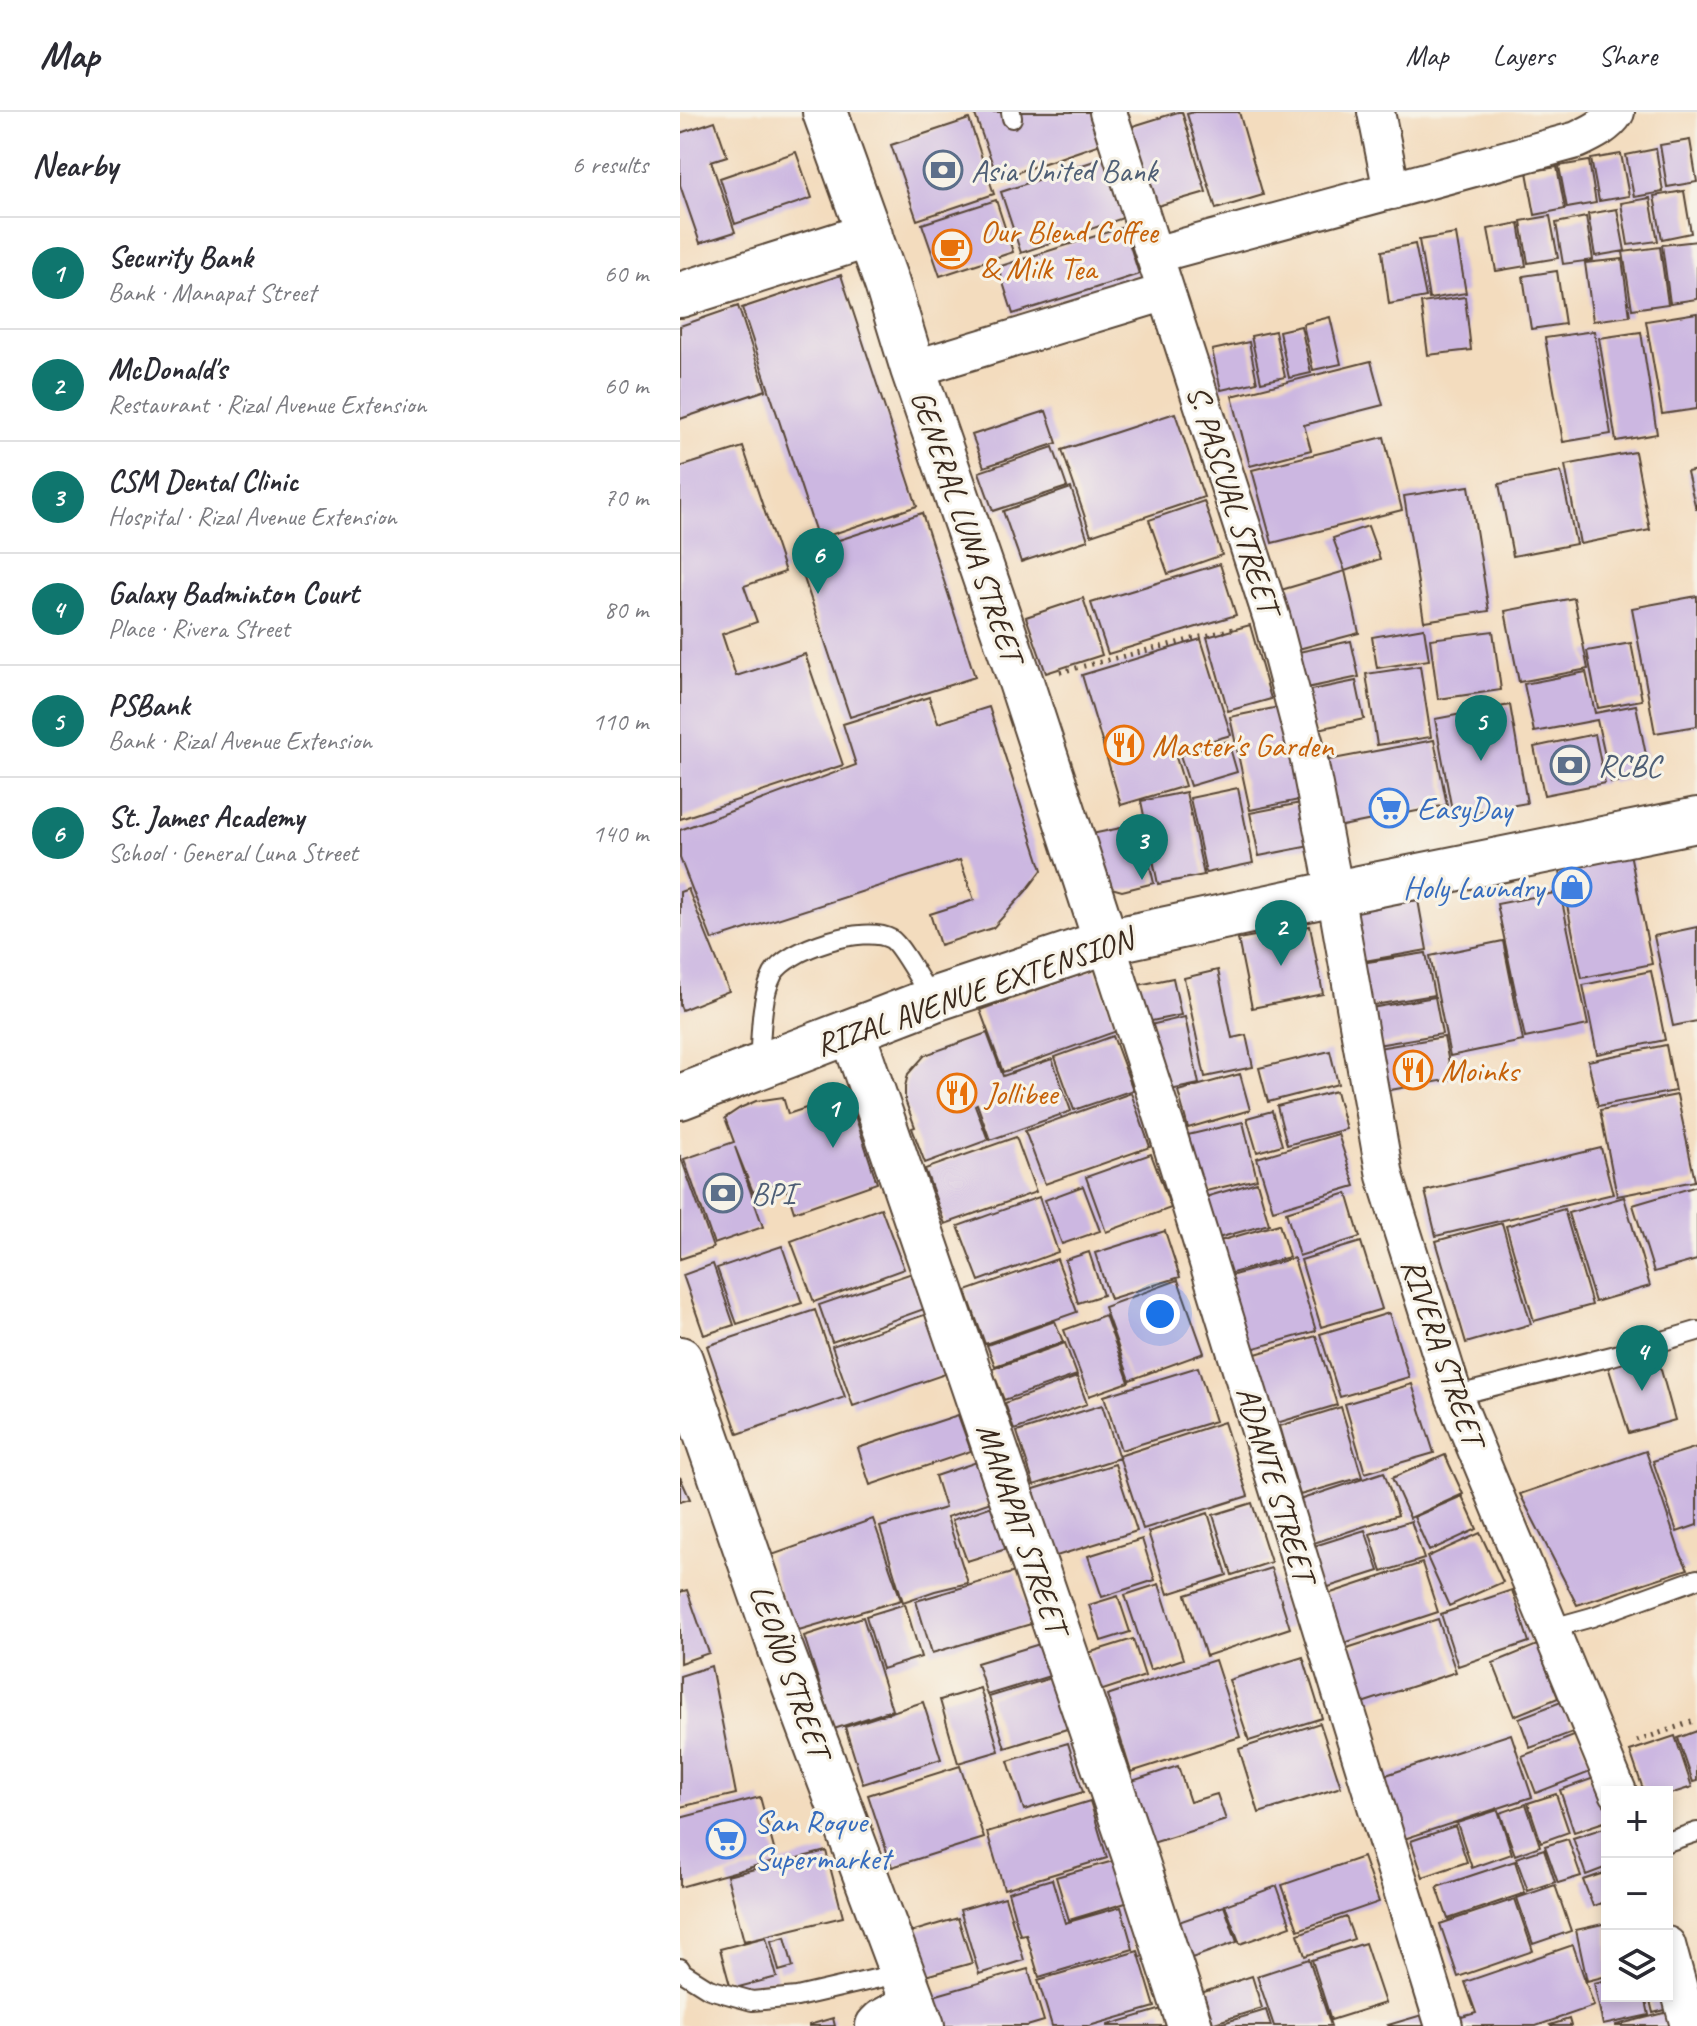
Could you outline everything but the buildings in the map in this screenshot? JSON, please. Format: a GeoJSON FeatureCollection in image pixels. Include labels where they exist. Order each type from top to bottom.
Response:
{"type":"FeatureCollection","features":[{"type":"Feature","properties":{"kind":"main road","name":"GENERAL LUNA STREET"},"geometry":{"type":"LineString","coordinates":[[825,112],[870,235],[1106,942]]}},
{"type":"Feature","properties":{"kind":"main road"},"geometry":{"type":"LineString","coordinates":[[680,295],[870,235]]}},
{"type":"Feature","properties":{"kind":"main road","name":"RIZAL AVENUE EXTENSION"},"geometry":{"type":"LineString","coordinates":[[680,1097],[932,1000],[1106,942],[1697,820]]}},
{"type":"Feature","properties":{"kind":"main road","name":"MANAPAT STREET"},"geometry":{"type":"LineString","coordinates":[[852,1031],[1124,1824],[1190,2026]]}},
{"type":"Feature","properties":{"kind":"main road","name":"LEOÑO STREET"},"geometry":{"type":"LineString","coordinates":[[680,1359],[780,1647],[913,2001]]}},
{"type":"Feature","properties":{"kind":"main road"},"geometry":{"type":"LineString","coordinates":[[878,2026],[913,2001]]}},
{"type":"Feature","properties":{"kind":"street","name":"S. PASCUAL STREET"},"geometry":{"type":"LineString","coordinates":[[1108,112],[1272,619],[1309,760],[1335,893]]}},
{"type":"Feature","properties":{"kind":"street"},"geometry":{"type":"LineString","coordinates":[[1376,112],[1392,191]]}},
{"type":"Feature","properties":{"kind":"street"},"geometry":{"type":"LineString","coordinates":[[1154,255],[1577,140],[1596,132],[1616,112]]}},
{"type":"Feature","properties":{"kind":"street"},"geometry":{"type":"LineString","coordinates":[[913,369],[1166,292]]}},
{"type":"Feature","properties":{"kind":"street","name":"RIVERA STREET"},"geometry":{"type":"LineString","coordinates":[[1335,893],[1385,1176],[1454,1396],[1615,1786]]}},
{"type":"Feature","properties":{"kind":"street","name":"ADANTE STREET"},"geometry":{"type":"LineString","coordinates":[[1106,942],[1444,2026]]}},
{"type":"Feature","properties":{"kind":"street"},"geometry":{"type":"LineString","coordinates":[[1673,1967],[1689,2026]]}},
{"type":"Feature","properties":{"kind":"lane"},"geometry":{"type":"LineString","coordinates":[[759,1067],[765,998],[774,973],[787,959],[811,947],[856,934],[875,934],[892,939],[932,1000]]}},
{"type":"Feature","properties":{"kind":"lane"},"geometry":{"type":"LineString","coordinates":[[1454,1396],[1697,1331]]}},
{"type":"Feature","properties":{"kind":"lane"},"geometry":{"type":"LineString","coordinates":[[1549,1629],[1697,1579]]}},
{"type":"Feature","properties":{"kind":"lane"},"geometry":{"type":"LineString","coordinates":[[1673,1840],[1697,1832]]}},
{"type":"Feature","properties":{"kind":"lane"},"geometry":{"type":"LineString","coordinates":[[680,1968],[709,1989],[752,2001],[797,1997],[913,2001]]}},
{"type":"Feature","properties":{"kind":"path"},"geometry":{"type":"LineString","coordinates":[[1021,682],[1272,619]]}},
{"type":"Feature","properties":{"kind":"path"},"geometry":{"type":"LineString","coordinates":[[1602,1754],[1697,1720]]}},
{"type":"Feature","properties":{"kind":"place","name":"Asia United Bank"},"geometry":{"type":"Point","coordinates":[943,170]}},
{"type":"Feature","properties":{"kind":"place","name":"Our Blend Coffee & Milk Tea"},"geometry":{"type":"Point","coordinates":[952,249]}},
{"type":"Feature","properties":{"kind":"place","name":"St. James Academy"},"geometry":{"type":"Point","coordinates":[818,594]}},
{"type":"Feature","properties":{"kind":"place","name":"Master's Garden"},"geometry":{"type":"Point","coordinates":[1124,745]}},
{"type":"Feature","properties":{"kind":"place","name":"PSBank"},"geometry":{"type":"Point","coordinates":[1481,761]}},
{"type":"Feature","properties":{"kind":"place","name":"RCBC"},"geometry":{"type":"Point","coordinates":[1570,765]}},
{"type":"Feature","properties":{"kind":"place","name":"EasyDay"},"geometry":{"type":"Point","coordinates":[1389,808]}},
{"type":"Feature","properties":{"kind":"place","name":"CSM Dental Clinic"},"geometry":{"type":"Point","coordinates":[1142,880]}},
{"type":"Feature","properties":{"kind":"place","name":"Holy Laundry"},"geometry":{"type":"Point","coordinates":[1572,887]}},
{"type":"Feature","properties":{"kind":"place","name":"McDonald's"},"geometry":{"type":"Point","coordinates":[1281,966]}},
{"type":"Feature","properties":{"kind":"place","name":"Moinks"},"geometry":{"type":"Point","coordinates":[1413,1070]}},
{"type":"Feature","properties":{"kind":"place","name":"Jollibee"},"geometry":{"type":"Point","coordinates":[957,1093]}},
{"type":"Feature","properties":{"kind":"place","name":"Security Bank"},"geometry":{"type":"Point","coordinates":[833,1148]}},
{"type":"Feature","properties":{"kind":"place","name":"BPI"},"geometry":{"type":"Point","coordinates":[723,1193]}},
{"type":"Feature","properties":{"kind":"place","name":"Galaxy Badminton Court"},"geometry":{"type":"Point","coordinates":[1642,1391]}},
{"type":"Feature","properties":{"kind":"place","name":"San Roque Supermarket"},"geometry":{"type":"Point","coordinates":[726,1839]}}]}
